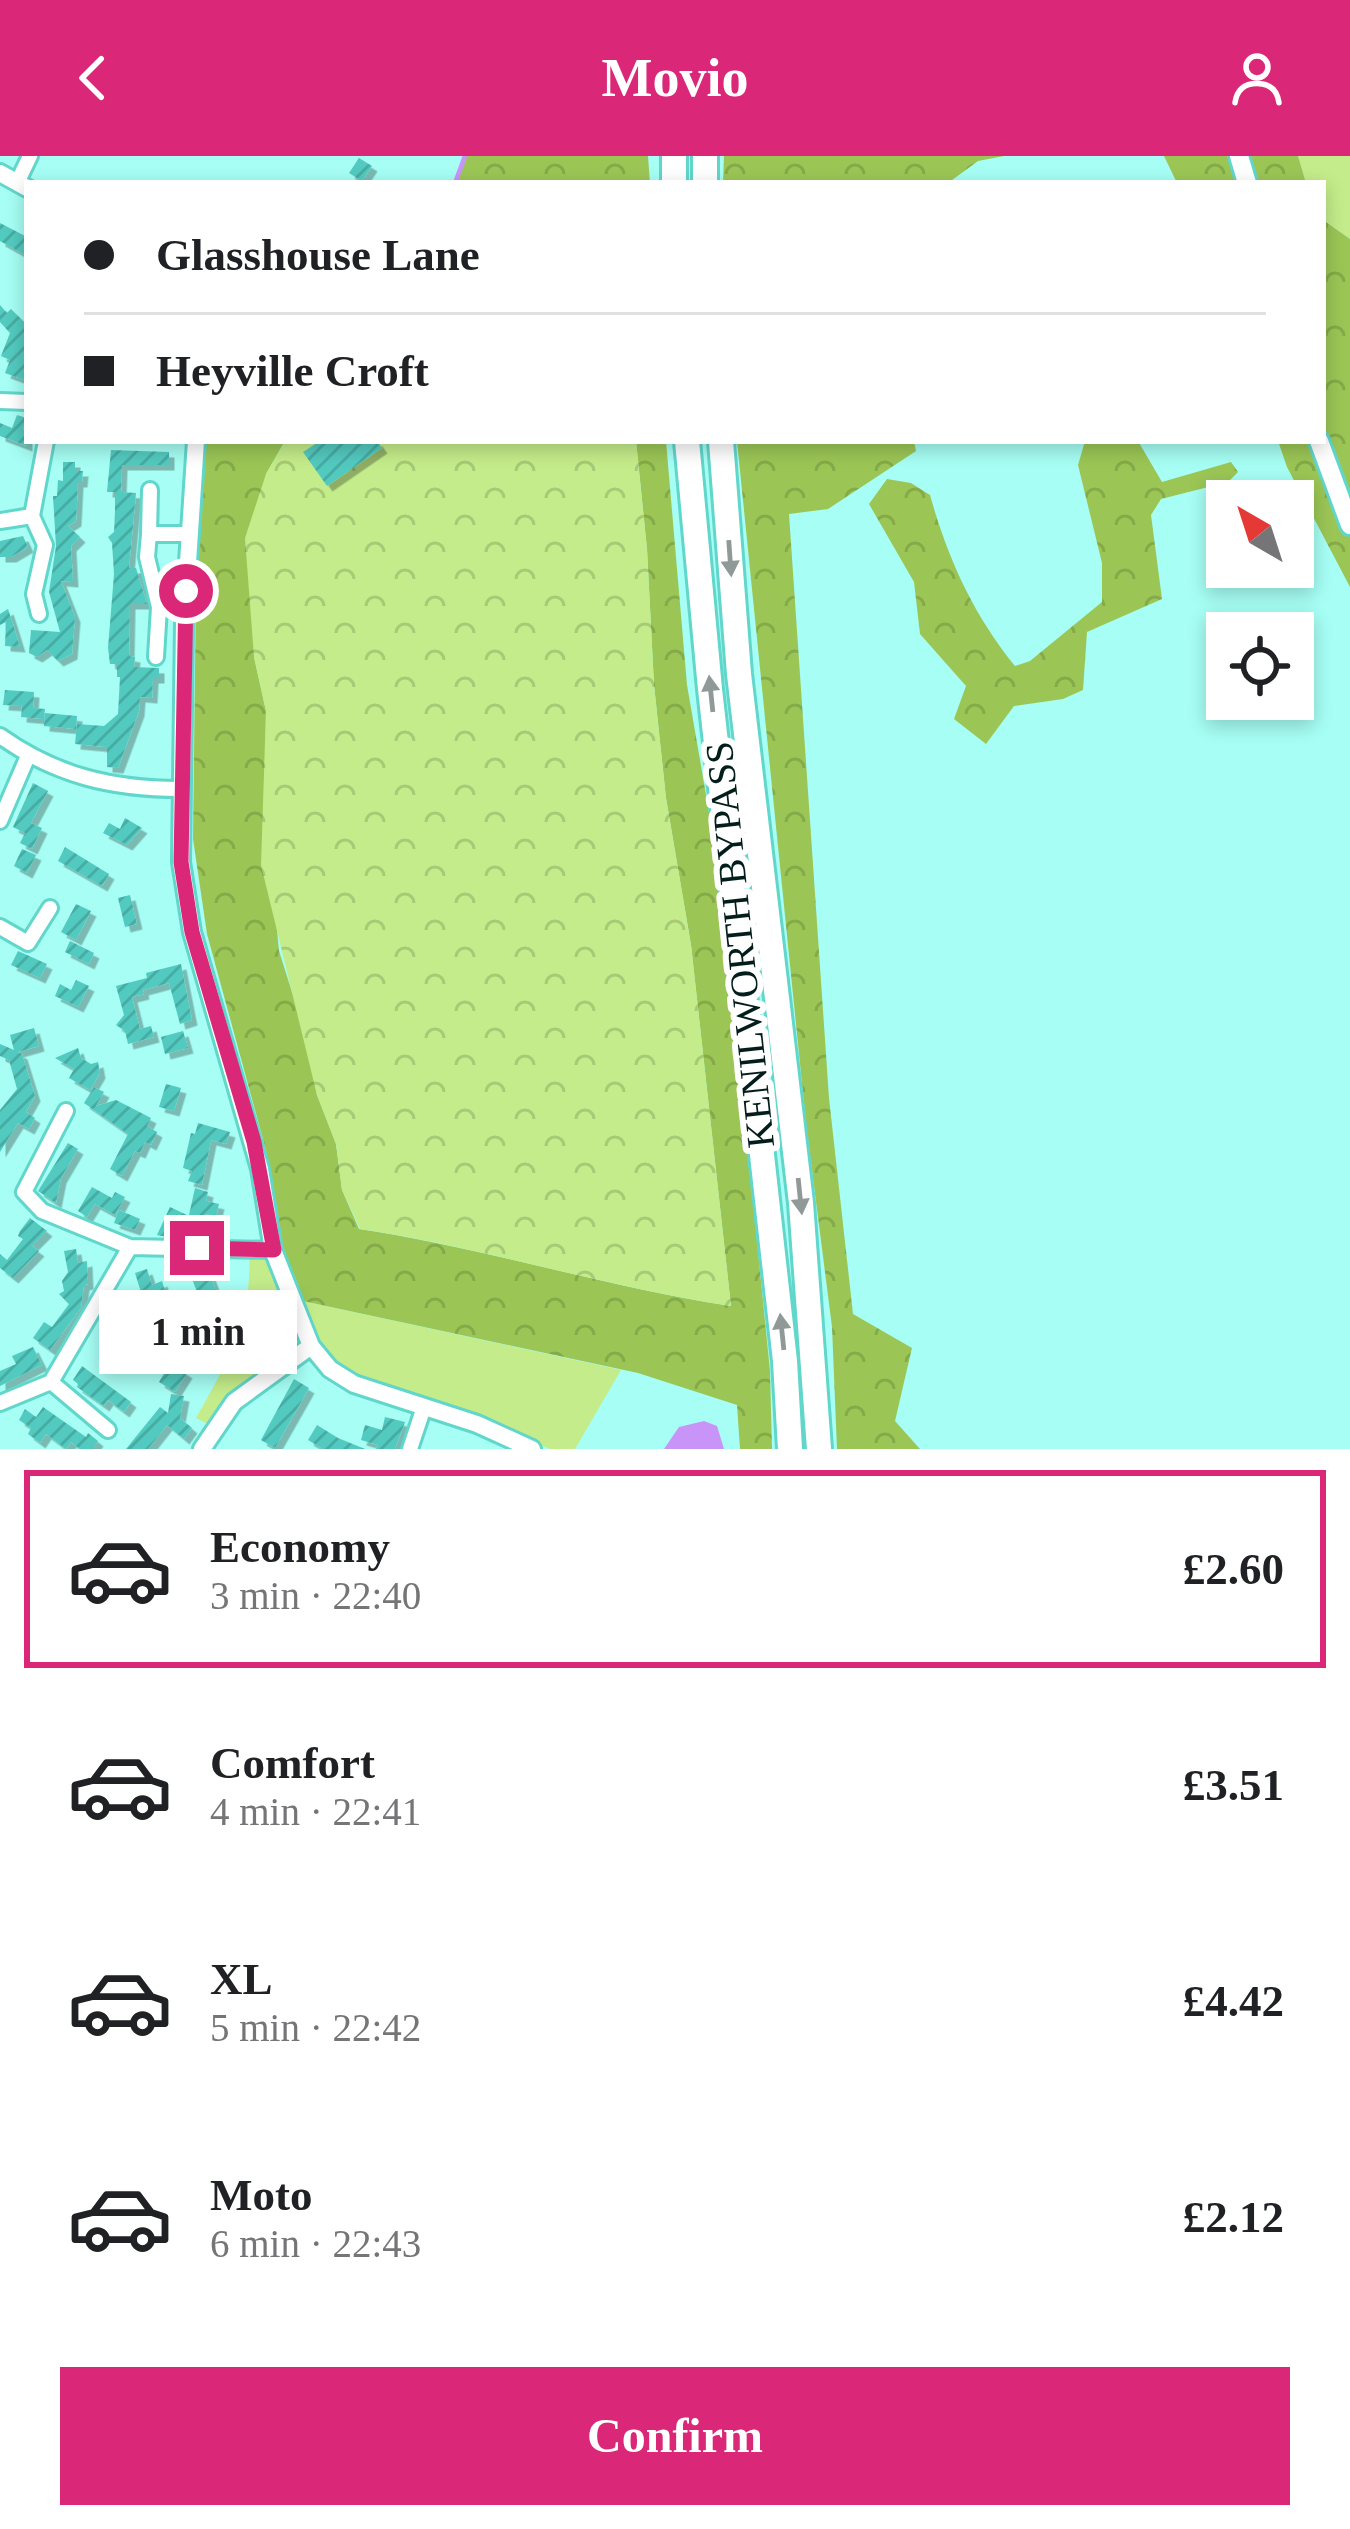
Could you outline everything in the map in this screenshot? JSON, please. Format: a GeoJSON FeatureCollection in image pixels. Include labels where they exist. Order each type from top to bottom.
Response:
{"type":"FeatureCollection","features":[{"type":"Feature","properties":{"kind":"highway","name":"KENILWORTH BYPASS"},"geometry":{"type":"LineString","coordinates":[[687,444],[785,1361],[790,1449]]}},
{"type":"Feature","properties":{"kind":"highway","name":"KENILWORTH BYPASS"},"geometry":{"type":"LineString","coordinates":[[721,444],[739,674],[801,1203],[819,1449]]}},
{"type":"Feature","properties":{"kind":"main road"},"geometry":{"type":"LineString","coordinates":[[1320,444],[1350,525]]}},
{"type":"Feature","properties":{"kind":"street"},"geometry":{"type":"LineString","coordinates":[[15,181],[30,156]]}},
{"type":"Feature","properties":{"kind":"street"},"geometry":{"type":"LineString","coordinates":[[40,614],[34,594],[45,545],[32,516],[45,444]]}},
{"type":"Feature","properties":{"kind":"street"},"geometry":{"type":"LineString","coordinates":[[196,444],[188,534],[181,862],[192,932],[254,1142],[274,1250],[311,1346],[330,1369],[345,1379],[532,1449]]}},
{"type":"Feature","properties":{"kind":"street"},"geometry":{"type":"LineString","coordinates":[[151,490],[147,557],[159,607],[156,657]]}},
{"type":"Feature","properties":{"kind":"street"},"geometry":{"type":"LineString","coordinates":[[0,521],[32,516]]}},
{"type":"Feature","properties":{"kind":"street"},"geometry":{"type":"LineString","coordinates":[[149,534],[188,534]]}},
{"type":"Feature","properties":{"kind":"street"},"geometry":{"type":"LineString","coordinates":[[0,736],[28,756],[73,776],[128,789],[180,789]]}},
{"type":"Feature","properties":{"kind":"street"},"geometry":{"type":"LineString","coordinates":[[0,820],[28,756]]}},
{"type":"Feature","properties":{"kind":"street"},"geometry":{"type":"LineString","coordinates":[[0,927],[28,944],[50,908]]}},
{"type":"Feature","properties":{"kind":"street"},"geometry":{"type":"LineString","coordinates":[[66,1111],[24,1192],[42,1211],[130,1246],[274,1250]]}},
{"type":"Feature","properties":{"kind":"street"},"geometry":{"type":"LineString","coordinates":[[0,1403],[51,1382],[130,1246]]}},
{"type":"Feature","properties":{"kind":"street"},"geometry":{"type":"LineString","coordinates":[[202,1449],[234,1402],[311,1346]]}},
{"type":"Feature","properties":{"kind":"street"},"geometry":{"type":"LineString","coordinates":[[51,1382],[108,1430]]}},
{"type":"Feature","properties":{"kind":"street"},"geometry":{"type":"LineString","coordinates":[[410,1449],[424,1406]]}},
{"type":"Feature","properties":{"kind":"green space"},"geometry":{"type":"Polygon","coordinates":[[[465,156],[648,156],[650,180],[456,180],[465,156]]]}},
{"type":"Feature","properties":{"kind":"green space"},"geometry":{"type":"Polygon","coordinates":[[[724,156],[1004,156],[978,161],[952,180],[723,180],[724,156]]]}},
{"type":"Feature","properties":{"kind":"green space"},"geometry":{"type":"Polygon","coordinates":[[[1164,156],[1298,156],[1305,180],[1176,180],[1164,156]]]}},
{"type":"Feature","properties":{"kind":"green space"},"geometry":{"type":"Polygon","coordinates":[[[1298,156],[1350,156],[1350,239],[1326,222],[1326,180],[1305,180],[1298,156]]]}},
{"type":"Feature","properties":{"kind":"green space"},"geometry":{"type":"Polygon","coordinates":[[[1326,222],[1350,239],[1350,587],[1314,518],[1314,480],[1294,480],[1279,444],[1326,444],[1326,222]]]}},
{"type":"Feature","properties":{"kind":"green space"},"geometry":{"type":"Polygon","coordinates":[[[206,444],[283,444],[266,474],[254,657],[266,711],[265,804],[279,951],[304,1030],[317,1095],[336,1144],[342,1190],[359,1229],[731,1306],[691,945],[666,798],[654,685],[636,444],[666,444],[687,685],[721,881],[770,1371],[772,1449],[740,1449],[737,1405],[638,1373],[303,1301],[280,1250],[267,1154],[207,934],[193,839],[196,586],[206,444]]]}},
{"type":"Feature","properties":{"kind":"green space"},"geometry":{"type":"Polygon","coordinates":[[[283,444],[636,444],[666,798],[691,945],[731,1306],[360,1229],[342,1190],[336,1144],[317,1095],[261,865],[266,711],[254,657],[245,538],[266,474],[283,444]]]}},
{"type":"Feature","properties":{"kind":"green space"},"geometry":{"type":"Polygon","coordinates":[[[737,444],[915,444],[916,451],[828,509],[789,514],[829,1098],[853,1314],[912,1348],[895,1421],[920,1449],[837,1449],[832,1327],[806,1123],[737,444]]]}},
{"type":"Feature","properties":{"kind":"green space"},"geometry":{"type":"Polygon","coordinates":[[[1084,444],[1140,444],[1162,482],[1231,462],[1238,472],[1230,480],[1206,480],[1206,488],[1161,499],[1151,515],[1162,599],[1087,632],[1083,690],[1063,699],[1014,706],[986,744],[954,719],[966,686],[920,634],[914,582],[869,504],[887,479],[911,483],[930,495],[964,585],[1015,666],[1030,661],[1102,602],[1102,563],[1078,465],[1084,444]]]}},
{"type":"Feature","properties":{"kind":"green space"},"geometry":{"type":"Polygon","coordinates":[[[249,1249],[273,1250],[311,1346],[214,1427],[196,1418],[243,1318],[249,1249]]]}},
{"type":"Feature","properties":{"kind":"green space"},"geometry":{"type":"Polygon","coordinates":[[[297,1303],[621,1370],[575,1449],[550,1449],[437,1402],[348,1373],[314,1339],[297,1303]]]}},
{"type":"Feature","properties":{"kind":"shaded area"},"geometry":{"type":"Polygon","coordinates":[[[704,1421],[717,1426],[724,1449],[664,1449],[679,1427],[704,1421]]]}},
{"type":"Feature","properties":{"kind":"building"},"geometry":{"type":"Polygon","coordinates":[[[359,158],[372,166],[363,180],[349,173],[359,158]]]}},
{"type":"Feature","properties":{"kind":"building"},"geometry":{"type":"Polygon","coordinates":[[[0,223],[24,235],[24,254],[0,241],[0,223]]]}},
{"type":"Feature","properties":{"kind":"building"},"geometry":{"type":"Polygon","coordinates":[[[0,305],[24,322],[24,380],[5,373],[10,360],[1,356],[10,333],[0,322],[0,305]]]}},
{"type":"Feature","properties":{"kind":"building"},"geometry":{"type":"Polygon","coordinates":[[[17,415],[24,417],[27,446],[0,436],[0,423],[12,428],[17,415]]]}},
{"type":"Feature","properties":{"kind":"building"},"geometry":{"type":"Polygon","coordinates":[[[315,444],[379,444],[382,448],[327,486],[303,452],[315,444]]]}},
{"type":"Feature","properties":{"kind":"building"},"geometry":{"type":"Polygon","coordinates":[[[111,450],[169,452],[169,465],[122,465],[121,492],[136,493],[129,568],[136,568],[147,604],[130,604],[129,656],[135,657],[134,667],[159,668],[159,678],[153,678],[152,698],[140,697],[118,768],[107,767],[107,747],[75,744],[77,724],[104,726],[118,714],[120,677],[117,664],[110,664],[108,648],[114,574],[108,537],[114,532],[115,511],[115,492],[107,492],[111,450]]]}},
{"type":"Feature","properties":{"kind":"building"},"geometry":{"type":"Polygon","coordinates":[[[63,462],[75,462],[75,471],[83,471],[76,521],[68,526],[80,537],[71,546],[73,582],[61,581],[75,617],[72,654],[58,661],[47,650],[37,657],[29,653],[31,630],[60,632],[49,592],[56,546],[53,496],[57,496],[58,480],[63,481],[63,462]]]}},
{"type":"Feature","properties":{"kind":"building"},"geometry":{"type":"Polygon","coordinates":[[[23,536],[28,547],[11,557],[0,557],[0,541],[23,536]]]}},
{"type":"Feature","properties":{"kind":"building"},"geometry":{"type":"Polygon","coordinates":[[[8,609],[20,647],[5,646],[6,622],[0,625],[0,614],[8,609]]]}},
{"type":"Feature","properties":{"kind":"building"},"geometry":{"type":"Polygon","coordinates":[[[5,690],[34,692],[33,708],[45,709],[44,719],[21,717],[22,706],[3,705],[5,690]]]}},
{"type":"Feature","properties":{"kind":"building"},"geometry":{"type":"Polygon","coordinates":[[[45,713],[77,716],[76,729],[44,726],[45,713]]]}},
{"type":"Feature","properties":{"kind":"building"},"geometry":{"type":"Polygon","coordinates":[[[33,783],[48,791],[31,823],[42,828],[32,849],[20,843],[25,833],[13,827],[33,783]]]}},
{"type":"Feature","properties":{"kind":"building"},"geometry":{"type":"Polygon","coordinates":[[[125,818],[142,828],[127,845],[103,833],[109,823],[120,829],[125,818]]]}},
{"type":"Feature","properties":{"kind":"building"},"geometry":{"type":"Polygon","coordinates":[[[65,847],[109,874],[102,886],[58,861],[65,847]]]}},
{"type":"Feature","properties":{"kind":"building"},"geometry":{"type":"Polygon","coordinates":[[[22,849],[36,855],[27,873],[14,866],[22,849]]]}},
{"type":"Feature","properties":{"kind":"building"},"geometry":{"type":"Polygon","coordinates":[[[130,895],[137,924],[125,927],[118,898],[130,895]]]}},
{"type":"Feature","properties":{"kind":"building"},"geometry":{"type":"Polygon","coordinates":[[[76,904],[91,911],[76,940],[61,932],[76,904]]]}},
{"type":"Feature","properties":{"kind":"building"},"geometry":{"type":"Polygon","coordinates":[[[70,941],[94,953],[89,964],[65,952],[70,941]]]}},
{"type":"Feature","properties":{"kind":"building"},"geometry":{"type":"Polygon","coordinates":[[[18,951],[47,964],[40,978],[11,965],[18,951]]]}},
{"type":"Feature","properties":{"kind":"building"},"geometry":{"type":"Polygon","coordinates":[[[181,964],[192,1020],[180,1024],[169,983],[143,990],[144,994],[132,997],[140,1029],[151,1026],[154,1037],[128,1044],[125,1031],[116,1025],[124,1015],[116,986],[181,964]]]}},
{"type":"Feature","properties":{"kind":"building"},"geometry":{"type":"Polygon","coordinates":[[[76,980],[89,986],[78,1007],[55,996],[60,984],[71,990],[76,980]]]}},
{"type":"Feature","properties":{"kind":"building"},"geometry":{"type":"Polygon","coordinates":[[[34,1028],[39,1046],[18,1052],[35,1096],[26,1112],[35,1118],[29,1129],[18,1123],[0,1152],[0,1110],[17,1089],[9,1060],[0,1056],[0,1044],[14,1050],[10,1035],[34,1028]]]}},
{"type":"Feature","properties":{"kind":"building"},"geometry":{"type":"Polygon","coordinates":[[[183,1031],[188,1048],[165,1054],[161,1037],[183,1031]]]}},
{"type":"Feature","properties":{"kind":"building"},"geometry":{"type":"Polygon","coordinates":[[[78,1048],[81,1058],[98,1062],[100,1073],[90,1090],[69,1078],[74,1069],[55,1058],[78,1048]]]}},
{"type":"Feature","properties":{"kind":"building"},"geometry":{"type":"Polygon","coordinates":[[[166,1084],[181,1088],[174,1111],[159,1107],[166,1084]]]}},
{"type":"Feature","properties":{"kind":"building"},"geometry":{"type":"Polygon","coordinates":[[[94,1087],[104,1092],[96,1106],[116,1100],[151,1118],[147,1126],[157,1132],[151,1145],[145,1142],[140,1153],[135,1151],[122,1176],[110,1169],[128,1134],[84,1103],[94,1087]]]}},
{"type":"Feature","properties":{"kind":"building"},"geometry":{"type":"Polygon","coordinates":[[[198,1123],[230,1132],[226,1144],[211,1140],[202,1185],[188,1181],[192,1171],[183,1168],[198,1123]]]}},
{"type":"Feature","properties":{"kind":"building"},"geometry":{"type":"Polygon","coordinates":[[[68,1143],[78,1149],[61,1178],[56,1203],[38,1191],[68,1143]]]}},
{"type":"Feature","properties":{"kind":"building"},"geometry":{"type":"Polygon","coordinates":[[[92,1187],[112,1198],[115,1192],[125,1197],[115,1215],[95,1204],[87,1217],[78,1211],[92,1187]]]}},
{"type":"Feature","properties":{"kind":"building"},"geometry":{"type":"Polygon","coordinates":[[[195,1188],[208,1192],[206,1201],[219,1204],[216,1216],[206,1214],[201,1228],[187,1224],[195,1188]]]}},
{"type":"Feature","properties":{"kind":"building"},"geometry":{"type":"Polygon","coordinates":[[[170,1207],[187,1215],[177,1237],[157,1235],[170,1207]]]}},
{"type":"Feature","properties":{"kind":"building"},"geometry":{"type":"Polygon","coordinates":[[[119,1210],[140,1219],[135,1230],[114,1223],[119,1210]]]}},
{"type":"Feature","properties":{"kind":"building"},"geometry":{"type":"Polygon","coordinates":[[[30,1218],[47,1231],[32,1246],[39,1251],[13,1278],[0,1268],[0,1254],[7,1260],[23,1239],[18,1236],[30,1218]]]}},
{"type":"Feature","properties":{"kind":"building"},"geometry":{"type":"Polygon","coordinates":[[[76,1249],[78,1263],[87,1261],[88,1284],[81,1308],[50,1350],[33,1338],[44,1322],[52,1327],[69,1304],[59,1294],[68,1272],[64,1251],[76,1249]]]}},
{"type":"Feature","properties":{"kind":"building"},"geometry":{"type":"Polygon","coordinates":[[[147,1269],[152,1285],[162,1281],[166,1294],[144,1302],[135,1273],[147,1269]]]}},
{"type":"Feature","properties":{"kind":"building"},"geometry":{"type":"Polygon","coordinates":[[[208,1269],[221,1304],[204,1311],[191,1276],[208,1269]]]}},
{"type":"Feature","properties":{"kind":"building"},"geometry":{"type":"Polygon","coordinates":[[[136,1313],[148,1323],[133,1342],[136,1352],[124,1366],[106,1354],[136,1313]]]}},
{"type":"Feature","properties":{"kind":"building"},"geometry":{"type":"Polygon","coordinates":[[[190,1322],[214,1333],[204,1355],[181,1341],[190,1322]]]}},
{"type":"Feature","properties":{"kind":"building"},"geometry":{"type":"Polygon","coordinates":[[[33,1347],[42,1365],[0,1386],[0,1371],[16,1364],[12,1356],[33,1347]]]}},
{"type":"Feature","properties":{"kind":"building"},"geometry":{"type":"Polygon","coordinates":[[[175,1365],[187,1373],[175,1392],[159,1382],[167,1368],[171,1371],[175,1365]]]}},
{"type":"Feature","properties":{"kind":"building"},"geometry":{"type":"Polygon","coordinates":[[[82,1366],[131,1402],[124,1412],[108,1400],[104,1406],[77,1387],[73,1380],[82,1366]]]}},
{"type":"Feature","properties":{"kind":"building"},"geometry":{"type":"Polygon","coordinates":[[[294,1379],[309,1388],[275,1448],[261,1440],[294,1379]]]}},
{"type":"Feature","properties":{"kind":"building"},"geometry":{"type":"Polygon","coordinates":[[[171,1394],[184,1396],[180,1418],[192,1428],[184,1439],[167,1425],[148,1449],[126,1449],[160,1407],[168,1413],[171,1394]]]}},
{"type":"Feature","properties":{"kind":"building"},"geometry":{"type":"Polygon","coordinates":[[[43,1407],[98,1441],[92,1449],[80,1449],[71,1442],[66,1449],[46,1434],[40,1443],[19,1420],[25,1409],[36,1417],[43,1407]]]}},
{"type":"Feature","properties":{"kind":"building"},"geometry":{"type":"Polygon","coordinates":[[[385,1417],[405,1422],[395,1449],[376,1449],[378,1445],[361,1440],[365,1425],[382,1430],[385,1417]]]}},
{"type":"Feature","properties":{"kind":"building"},"geometry":{"type":"Polygon","coordinates":[[[317,1425],[365,1449],[323,1449],[308,1440],[317,1425]]]}},
{"type":"Feature","properties":{"kind":"waterway"},"geometry":{"type":"LineString","coordinates":[[456,180],[465,156]]}},
{"type":"Feature","properties":{"kind":"route"},"geometry":{"type":"LineString","coordinates":[[186,591],[181,862],[192,932],[254,1142],[274,1250],[197,1248]]}}]}
